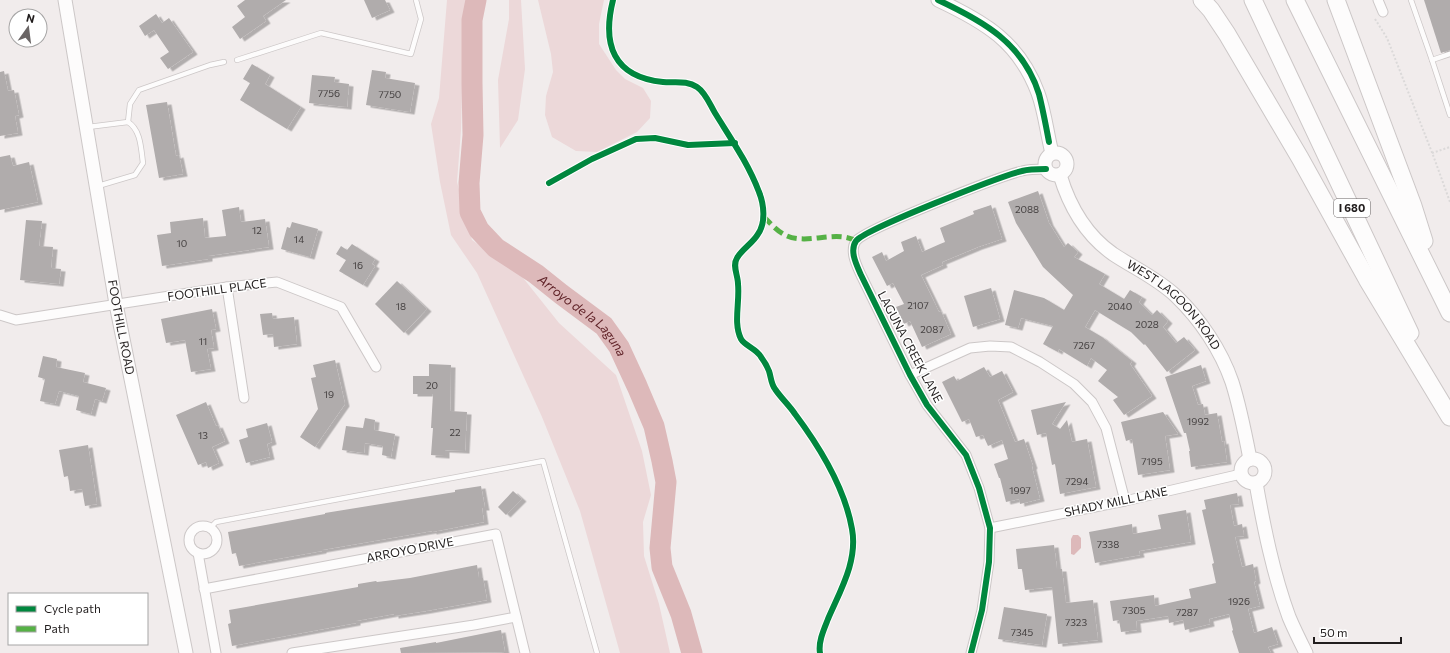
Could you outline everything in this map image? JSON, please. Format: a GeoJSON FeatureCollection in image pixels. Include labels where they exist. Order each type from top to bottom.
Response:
{"type":"FeatureCollection","features":[{"type":"Feature","properties":{"kind":"highway"},"geometry":{"type":"LineString","coordinates":[[1202,0],[1211,10],[1227,34],[1300,158],[1367,279],[1450,417]]}},
{"type":"Feature","properties":{"kind":"highway","name":"I 680"},"geometry":{"type":"LineString","coordinates":[[1253,0],[1450,417]]}},
{"type":"Feature","properties":{"kind":"highway"},"geometry":{"type":"LineString","coordinates":[[1295,0],[1447,306]]}},
{"type":"Feature","properties":{"kind":"highway"},"geometry":{"type":"LineString","coordinates":[[1336,0],[1413,206],[1447,306]]}},
{"type":"Feature","properties":{"kind":"street","name":"FOOTHILL ROAD"},"geometry":{"type":"LineString","coordinates":[[65,0],[116,304],[186,653]]}},
{"type":"Feature","properties":{"kind":"street"},"geometry":{"type":"LineString","coordinates":[[938,0],[968,14],[992,30],[1011,46],[1027,69],[1038,94],[1052,153]]}},
{"type":"Feature","properties":{"kind":"street"},"geometry":{"type":"LineString","coordinates":[[1378,0],[1383,12]]}},
{"type":"Feature","properties":{"kind":"street"},"geometry":{"type":"LineString","coordinates":[[1052,153],[1062,154],[1066,157],[1068,162],[1065,171],[1060,175],[1052,175],[1046,169],[1046,158],[1052,153]]}},
{"type":"Feature","properties":{"kind":"street","name":"LAGUNA CREEK LANE"},"geometry":{"type":"LineString","coordinates":[[971,653],[982,610],[989,562],[990,528],[979,488],[966,455],[927,405],[910,375],[855,260],[854,252],[856,241],[863,235],[877,228],[972,189],[1022,171],[1046,169]]}},
{"type":"Feature","properties":{"kind":"street","name":"WEST LAGOON ROAD"},"geometry":{"type":"LineString","coordinates":[[1060,175],[1076,214],[1091,235],[1112,253],[1157,280],[1176,296],[1210,337],[1232,382],[1250,459]]}},
{"type":"Feature","properties":{"kind":"street","name":"FOOTHILL PLACE"},"geometry":{"type":"LineString","coordinates":[[0,315],[16,320],[227,287],[277,282],[341,307],[376,367]]}},
{"type":"Feature","properties":{"kind":"street"},"geometry":{"type":"LineString","coordinates":[[227,287],[244,398]]}},
{"type":"Feature","properties":{"kind":"street"},"geometry":{"type":"LineString","coordinates":[[910,375],[970,348],[990,346],[1011,347],[1040,362],[1074,384],[1092,402],[1106,428],[1125,502]]}},
{"type":"Feature","properties":{"kind":"street"},"geometry":{"type":"LineString","coordinates":[[1250,459],[1260,461],[1265,469],[1263,478],[1252,484],[1247,482],[1241,474],[1241,466],[1244,462],[1250,459]]}},
{"type":"Feature","properties":{"kind":"street","name":"SHADY MILL LANE"},"geometry":{"type":"LineString","coordinates":[[990,528],[1125,502],[1241,474]]}},
{"type":"Feature","properties":{"kind":"street"},"geometry":{"type":"LineString","coordinates":[[1256,483],[1266,534],[1278,582],[1289,618],[1306,653]]}},
{"type":"Feature","properties":{"kind":"street"},"geometry":{"type":"LineString","coordinates":[[198,554],[210,552],[217,543],[215,532],[206,525],[195,527],[189,536],[190,547],[198,554],[216,653]]}},
{"type":"Feature","properties":{"kind":"street","name":"ARROYO DRIVE"},"geometry":{"type":"LineString","coordinates":[[204,589],[496,534],[525,653]]}},
{"type":"Feature","properties":{"kind":"street"},"geometry":{"type":"LineString","coordinates":[[292,653],[474,625],[516,617]]}},
{"type":"Feature","properties":{"kind":"lane"},"geometry":{"type":"LineString","coordinates":[[237,60],[321,33],[411,54],[421,19],[416,0]]}},
{"type":"Feature","properties":{"kind":"lane"},"geometry":{"type":"LineString","coordinates":[[1411,0],[1450,115]]}},
{"type":"Feature","properties":{"kind":"lane"},"geometry":{"type":"LineString","coordinates":[[1432,60],[1450,54]]}},
{"type":"Feature","properties":{"kind":"lane"},"geometry":{"type":"LineString","coordinates":[[128,122],[130,104],[139,90],[210,65],[224,62]]}},
{"type":"Feature","properties":{"kind":"lane"},"geometry":{"type":"LineString","coordinates":[[86,127],[128,122],[133,125],[140,139],[143,163],[134,175],[96,186]]}},
{"type":"Feature","properties":{"kind":"lane"},"geometry":{"type":"LineString","coordinates":[[210,528],[216,522],[543,461],[597,653]]}},
{"type":"Feature","properties":{"kind":"path"},"geometry":{"type":"LineString","coordinates":[[1372,14],[1387,38],[1450,202]]}},
{"type":"Feature","properties":{"kind":"path"},"geometry":{"type":"LineString","coordinates":[[1432,153],[1450,147]]}},
{"type":"Feature","properties":{"kind":"shaded area"},"geometry":{"type":"Polygon","coordinates":[[[447,0],[466,0],[464,17],[461,130],[457,182],[472,240],[520,274],[559,323],[616,375],[642,451],[651,495],[643,522],[644,556],[659,604],[670,653],[620,653],[580,511],[542,417],[477,273],[451,235],[440,182],[431,124],[439,98],[447,0]]]}},
{"type":"Feature","properties":{"kind":"shaded area"},"geometry":{"type":"Polygon","coordinates":[[[509,0],[521,0],[525,69],[518,120],[500,148],[498,80],[509,19],[509,0]]]}},
{"type":"Feature","properties":{"kind":"shaded area"},"geometry":{"type":"Polygon","coordinates":[[[538,0],[604,0],[599,24],[599,44],[616,70],[625,79],[643,88],[651,101],[650,118],[637,132],[597,152],[576,151],[552,137],[545,115],[546,96],[553,72],[551,54],[538,0]]]}},
{"type":"Feature","properties":{"kind":"shaded area"},"geometry":{"type":"Polygon","coordinates":[[[1073,535],[1078,535],[1081,538],[1081,548],[1074,555],[1071,554],[1071,539],[1073,535]]]}},
{"type":"Feature","properties":{"kind":"building"},"geometry":{"type":"Polygon","coordinates":[[[245,0],[286,0],[263,16],[266,21],[240,39],[232,27],[245,17],[237,6],[245,0]]]}},
{"type":"Feature","properties":{"kind":"building"},"geometry":{"type":"Polygon","coordinates":[[[364,0],[385,0],[390,10],[372,18],[364,0]]]}},
{"type":"Feature","properties":{"kind":"building"},"geometry":{"type":"Polygon","coordinates":[[[1424,0],[1450,0],[1450,50],[1441,53],[1424,0]]]}},
{"type":"Feature","properties":{"kind":"building"},"geometry":{"type":"Polygon","coordinates":[[[156,14],[162,23],[169,18],[193,52],[168,69],[160,58],[169,52],[154,30],[145,36],[139,26],[156,14]]]}},
{"type":"Feature","properties":{"kind":"building"},"geometry":{"type":"Polygon","coordinates":[[[252,64],[270,75],[265,84],[301,107],[287,129],[240,100],[250,83],[243,79],[252,64]]]}},
{"type":"Feature","properties":{"kind":"building"},"geometry":{"type":"Polygon","coordinates":[[[372,70],[386,72],[385,78],[415,83],[410,112],[366,105],[372,70]]]}},
{"type":"Feature","properties":{"kind":"building"},"geometry":{"type":"Polygon","coordinates":[[[4,71],[8,91],[14,90],[19,115],[15,116],[18,133],[0,136],[0,72],[4,71]]]}},
{"type":"Feature","properties":{"kind":"building"},"geometry":{"type":"Polygon","coordinates":[[[312,75],[335,77],[334,82],[349,84],[347,107],[309,103],[312,75]]]}},
{"type":"Feature","properties":{"kind":"building"},"geometry":{"type":"Polygon","coordinates":[[[167,102],[176,156],[179,155],[183,174],[159,178],[146,105],[167,102]]]}},
{"type":"Feature","properties":{"kind":"building"},"geometry":{"type":"Polygon","coordinates":[[[10,155],[13,166],[29,162],[38,202],[0,210],[0,157],[10,155]]]}},
{"type":"Feature","properties":{"kind":"building"},"geometry":{"type":"Polygon","coordinates":[[[1038,191],[1049,223],[1064,247],[1068,243],[1078,252],[1074,257],[1105,274],[1099,284],[1124,299],[1130,290],[1142,297],[1139,302],[1152,315],[1157,310],[1168,321],[1163,327],[1176,343],[1184,337],[1195,350],[1167,372],[1145,344],[1144,345],[1131,332],[1095,310],[1085,327],[1102,337],[1132,361],[1130,364],[1152,396],[1124,415],[1113,400],[1118,397],[1098,381],[1107,370],[1091,358],[1087,366],[1059,349],[1058,352],[1043,344],[1053,326],[1021,318],[1018,328],[1005,325],[1014,290],[1044,298],[1064,310],[1073,295],[1043,267],[1016,223],[1008,202],[1038,191]]]}},
{"type":"Feature","properties":{"kind":"building"},"geometry":{"type":"Polygon","coordinates":[[[991,205],[1002,239],[942,262],[943,265],[921,275],[939,312],[941,311],[951,334],[922,347],[910,321],[904,324],[896,307],[904,304],[893,283],[887,286],[872,257],[882,252],[886,261],[904,251],[901,242],[916,236],[922,252],[945,242],[940,228],[974,214],[973,211],[991,205]]]}},
{"type":"Feature","properties":{"kind":"building"},"geometry":{"type":"Polygon","coordinates":[[[239,207],[241,222],[265,219],[269,247],[208,256],[208,259],[162,266],[157,235],[171,233],[170,222],[203,218],[205,238],[226,236],[222,210],[239,207]]]}},
{"type":"Feature","properties":{"kind":"building"},"geometry":{"type":"Polygon","coordinates":[[[26,220],[42,221],[39,246],[53,247],[51,268],[61,269],[59,284],[20,280],[26,220]]]}},
{"type":"Feature","properties":{"kind":"building"},"geometry":{"type":"Polygon","coordinates":[[[292,222],[318,229],[310,257],[281,249],[287,227],[290,228],[292,222]]]}},
{"type":"Feature","properties":{"kind":"building"},"geometry":{"type":"Polygon","coordinates":[[[352,244],[375,259],[372,264],[375,266],[363,285],[339,271],[346,260],[336,254],[341,246],[347,250],[352,244]]]}},
{"type":"Feature","properties":{"kind":"building"},"geometry":{"type":"Polygon","coordinates":[[[397,281],[427,309],[404,333],[375,304],[397,281]]]}},
{"type":"Feature","properties":{"kind":"building"},"geometry":{"type":"Polygon","coordinates":[[[991,288],[1000,319],[973,327],[964,296],[991,288]]]}},
{"type":"Feature","properties":{"kind":"building"},"geometry":{"type":"Polygon","coordinates":[[[212,309],[216,329],[211,330],[214,348],[207,349],[211,369],[191,372],[185,340],[166,343],[161,319],[212,309]]]}},
{"type":"Feature","properties":{"kind":"building"},"geometry":{"type":"Polygon","coordinates":[[[272,313],[273,319],[294,317],[297,344],[274,347],[273,334],[263,335],[260,314],[272,313]]]}},
{"type":"Feature","properties":{"kind":"building"},"geometry":{"type":"Polygon","coordinates":[[[43,356],[57,359],[56,367],[85,373],[83,382],[106,388],[102,401],[95,399],[91,414],[76,410],[79,396],[59,391],[55,404],[40,401],[45,379],[38,377],[43,356]]]}},
{"type":"Feature","properties":{"kind":"building"},"geometry":{"type":"Polygon","coordinates":[[[335,360],[345,404],[315,447],[300,437],[318,409],[311,378],[316,377],[313,365],[335,360]]]}},
{"type":"Feature","properties":{"kind":"building"},"geometry":{"type":"Polygon","coordinates":[[[429,364],[451,365],[450,411],[467,412],[465,451],[445,450],[445,456],[431,455],[433,394],[413,394],[413,376],[429,376],[429,364]]]}},
{"type":"Feature","properties":{"kind":"building"},"geometry":{"type":"Polygon","coordinates":[[[1201,365],[1206,381],[1192,386],[1198,405],[1203,404],[1205,415],[1217,413],[1222,442],[1224,441],[1227,462],[1191,467],[1190,451],[1186,433],[1184,433],[1165,377],[1201,365]]]}},
{"type":"Feature","properties":{"kind":"building"},"geometry":{"type":"Polygon","coordinates":[[[984,367],[990,377],[1002,371],[1013,392],[998,400],[1015,442],[1024,439],[1033,466],[1040,499],[1020,504],[1019,499],[1006,502],[1000,478],[994,464],[1008,459],[1002,440],[988,446],[983,435],[976,437],[969,419],[962,422],[942,382],[954,376],[957,381],[984,367]]]}},
{"type":"Feature","properties":{"kind":"building"},"geometry":{"type":"Polygon","coordinates":[[[206,402],[216,426],[218,425],[225,441],[212,447],[219,463],[208,468],[206,462],[198,465],[176,415],[206,402]]]}},
{"type":"Feature","properties":{"kind":"building"},"geometry":{"type":"Polygon","coordinates":[[[1066,402],[1052,424],[1060,429],[1067,420],[1072,442],[1087,439],[1096,487],[1060,494],[1055,464],[1052,465],[1046,433],[1037,435],[1031,410],[1066,402]]]}},
{"type":"Feature","properties":{"kind":"building"},"geometry":{"type":"Polygon","coordinates":[[[1163,412],[1178,434],[1165,436],[1170,470],[1138,475],[1132,439],[1126,441],[1121,422],[1163,412]]]}},
{"type":"Feature","properties":{"kind":"building"},"geometry":{"type":"Polygon","coordinates":[[[365,418],[375,420],[374,430],[395,434],[391,457],[382,455],[383,446],[365,443],[364,453],[342,450],[346,426],[363,428],[365,418]]]}},
{"type":"Feature","properties":{"kind":"building"},"geometry":{"type":"Polygon","coordinates":[[[267,423],[272,442],[267,444],[270,457],[246,463],[239,440],[248,437],[246,429],[267,423]]]}},
{"type":"Feature","properties":{"kind":"building"},"geometry":{"type":"Polygon","coordinates":[[[88,445],[97,504],[85,506],[82,489],[70,491],[68,476],[64,477],[59,450],[88,445]]]}},
{"type":"Feature","properties":{"kind":"building"},"geometry":{"type":"Polygon","coordinates":[[[481,486],[485,508],[482,508],[484,522],[239,566],[236,553],[232,554],[228,532],[325,513],[455,492],[455,490],[481,486]]]}},
{"type":"Feature","properties":{"kind":"building"},"geometry":{"type":"Polygon","coordinates":[[[513,491],[522,499],[506,515],[498,507],[513,491]]]}},
{"type":"Feature","properties":{"kind":"building"},"geometry":{"type":"Polygon","coordinates":[[[1237,493],[1239,504],[1230,505],[1234,526],[1242,524],[1244,536],[1235,537],[1242,567],[1253,564],[1256,581],[1254,582],[1260,606],[1248,609],[1254,633],[1272,627],[1278,644],[1268,647],[1271,653],[1239,653],[1232,631],[1229,614],[1209,619],[1210,624],[1185,630],[1183,620],[1169,623],[1168,616],[1136,621],[1137,630],[1121,632],[1119,620],[1113,621],[1110,601],[1154,595],[1155,606],[1191,598],[1189,589],[1216,583],[1212,564],[1214,563],[1202,510],[1206,509],[1204,500],[1237,493]]]}},
{"type":"Feature","properties":{"kind":"building"},"geometry":{"type":"Polygon","coordinates":[[[1186,510],[1191,542],[1139,551],[1140,555],[1095,563],[1089,532],[1132,524],[1133,534],[1161,529],[1158,515],[1186,510]]]}},
{"type":"Feature","properties":{"kind":"building"},"geometry":{"type":"Polygon","coordinates":[[[1054,545],[1057,569],[1062,569],[1066,603],[1093,600],[1098,640],[1058,644],[1052,587],[1025,590],[1022,569],[1018,569],[1016,549],[1054,545]]]}},
{"type":"Feature","properties":{"kind":"building"},"geometry":{"type":"Polygon","coordinates":[[[477,565],[479,578],[483,578],[487,600],[394,616],[394,614],[356,621],[356,623],[232,646],[228,624],[231,623],[229,610],[358,587],[358,584],[410,578],[477,565]]]}},
{"type":"Feature","properties":{"kind":"building"},"geometry":{"type":"Polygon","coordinates":[[[1004,607],[1047,614],[1042,645],[998,639],[1004,607]]]}},
{"type":"Feature","properties":{"kind":"building"},"geometry":{"type":"Polygon","coordinates":[[[501,630],[505,652],[401,653],[400,648],[436,643],[501,630]]]}},
{"type":"Feature","properties":{"kind":"waterway","name":"Arroyo de la Laguna"},"geometry":{"type":"LineString","coordinates":[[476,0],[472,20],[473,135],[469,183],[470,212],[479,230],[496,248],[536,274],[604,326],[619,347],[654,426],[666,482],[660,548],[662,567],[681,614],[692,653]]}},
{"type":"Feature","properties":{"kind":"marked path"},"geometry":{"type":"LineString","coordinates":[[764,217],[779,231],[794,238],[812,239],[839,237],[856,241]]}},
{"type":"Feature","properties":{"kind":"cycle path"},"geometry":{"type":"LineString","coordinates":[[613,0],[609,31],[615,56],[622,65],[633,73],[646,79],[663,82],[689,83],[703,92],[744,161],[755,181],[761,197],[763,208],[761,230],[739,255],[735,264],[738,281],[737,326],[741,339],[745,344],[759,354],[770,373],[774,387],[804,426],[830,468],[844,499],[852,529],[852,553],[847,576],[823,631],[820,644],[820,653]]}},
{"type":"Feature","properties":{"kind":"cycle path"},"geometry":{"type":"LineString","coordinates":[[938,0],[971,16],[986,26],[1012,47],[1023,61],[1032,76],[1039,94],[1049,142]]}},
{"type":"Feature","properties":{"kind":"cycle path"},"geometry":{"type":"LineString","coordinates":[[549,183],[592,159],[636,139],[655,138],[688,145],[735,143]]}},
{"type":"Feature","properties":{"kind":"cycle path"},"geometry":{"type":"LineString","coordinates":[[971,653],[982,610],[989,562],[990,528],[979,488],[966,455],[927,405],[910,375],[859,271],[854,258],[853,249],[856,241],[865,235],[934,203],[988,182],[1022,171],[1031,169],[1046,169]]}}]}
